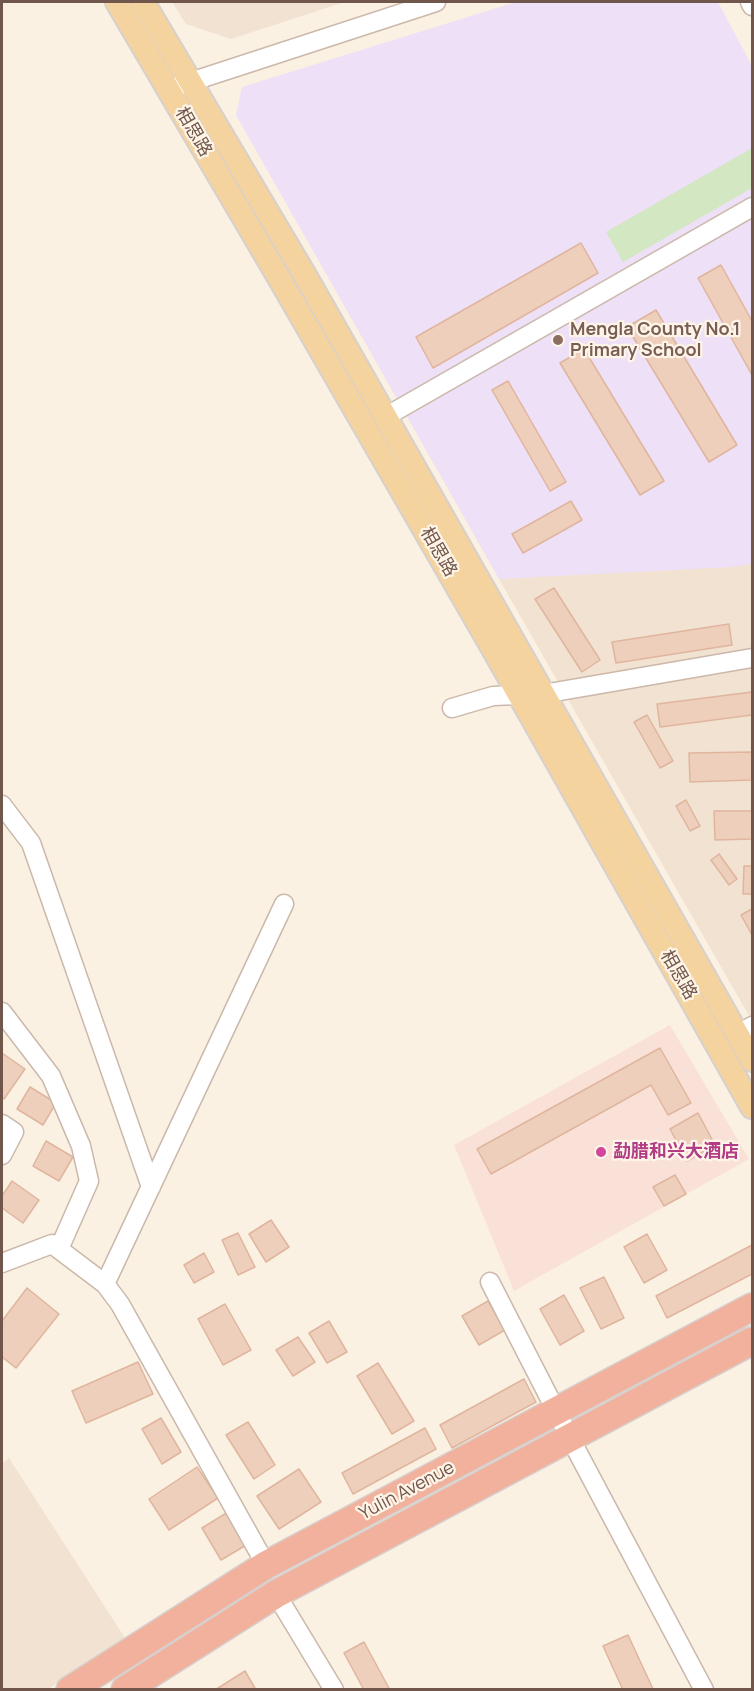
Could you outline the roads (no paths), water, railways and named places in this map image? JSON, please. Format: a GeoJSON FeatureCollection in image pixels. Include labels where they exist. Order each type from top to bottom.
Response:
{"type":"FeatureCollection","features":[{"type":"Feature","properties":{"kind":"highway","name":"Yulin Avenue"},"geometry":{"type":"LineString","coordinates":[[70,1689],[266,1565],[753,1307]]}},
{"type":"Feature","properties":{"kind":"highway","name":"Yulin Avenue"},"geometry":{"type":"LineString","coordinates":[[125,1689],[276,1594],[753,1341]]}},
{"type":"Feature","properties":{"kind":"highway"},"geometry":{"type":"LineString","coordinates":[[336,1528],[351,1554]]}},
{"type":"Feature","properties":{"kind":"main road","name":"相思路"},"geometry":{"type":"LineString","coordinates":[[117,2],[282,283],[753,1107]]}},
{"type":"Feature","properties":{"kind":"main road","name":"相思路"},"geometry":{"type":"LineString","coordinates":[[144,2],[303,272],[543,694],[745,1030],[753,1060]]}},
{"type":"Feature","properties":{"kind":"street"},"geometry":{"type":"LineString","coordinates":[[169,90],[190,81],[436,2]]}},
{"type":"Feature","properties":{"kind":"street"},"geometry":{"type":"LineString","coordinates":[[750,2],[753,6]]}},
{"type":"Feature","properties":{"kind":"street"},"geometry":{"type":"LineString","coordinates":[[385,417],[753,207]]}},
{"type":"Feature","properties":{"kind":"street"},"geometry":{"type":"LineString","coordinates":[[452,708],[493,696],[543,694],[753,657]]}},
{"type":"Feature","properties":{"kind":"street"},"geometry":{"type":"LineString","coordinates":[[5,815],[31,843],[151,1188]]}},
{"type":"Feature","properties":{"kind":"street"},"geometry":{"type":"LineString","coordinates":[[105,1284],[284,904]]}},
{"type":"Feature","properties":{"kind":"street"},"geometry":{"type":"LineString","coordinates":[[2,1012],[51,1076],[81,1146],[89,1181],[59,1249]]}},
{"type":"Feature","properties":{"kind":"street"},"geometry":{"type":"LineString","coordinates":[[2,1124],[14,1132],[2,1155]]}},
{"type":"Feature","properties":{"kind":"street"},"geometry":{"type":"LineString","coordinates":[[2,1263],[52,1244],[105,1284],[120,1304],[266,1565]]}},
{"type":"Feature","properties":{"kind":"street"},"geometry":{"type":"LineString","coordinates":[[490,1282],[556,1412],[704,1689]]}},
{"type":"Feature","properties":{"kind":"street"},"geometry":{"type":"LineString","coordinates":[[276,1594],[334,1689]]}},
{"type":"Feature","properties":{"kind":"place","name":"Mengla County No.1 Primary School"},"geometry":{"type":"Point","coordinates":[558,340]}},
{"type":"Feature","properties":{"kind":"place","name":"勐腊和兴大酒店"},"geometry":{"type":"Point","coordinates":[601,1152]}}]}
